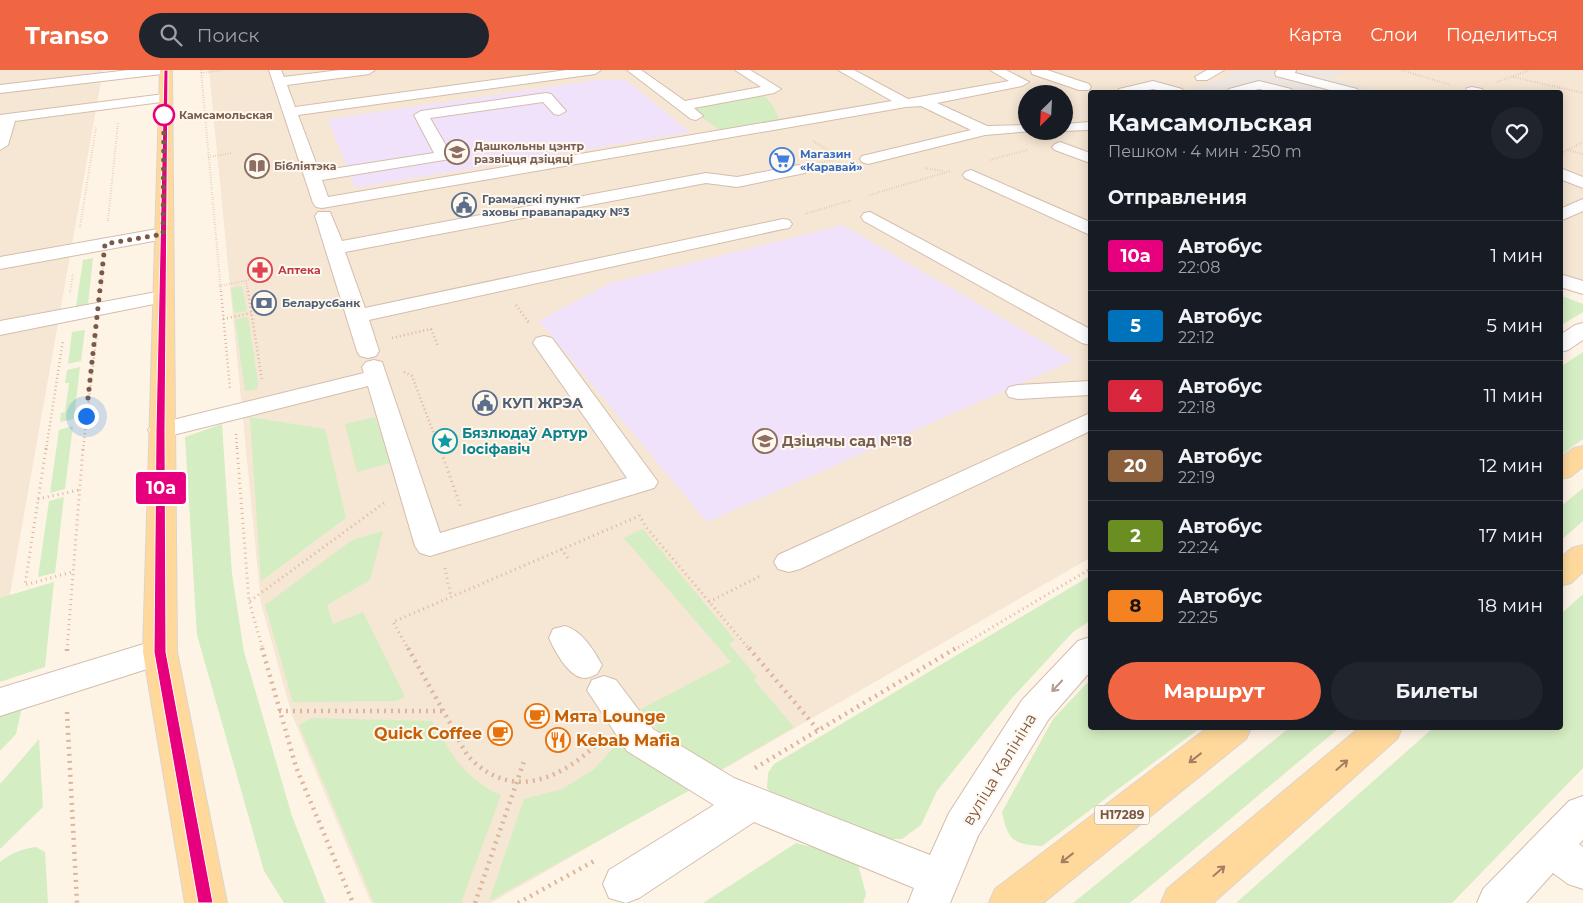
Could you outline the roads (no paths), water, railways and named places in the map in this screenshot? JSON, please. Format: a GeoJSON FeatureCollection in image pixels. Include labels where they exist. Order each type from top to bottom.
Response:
{"type":"FeatureCollection","features":[{"type":"Feature","properties":{"kind":"main road"},"geometry":{"type":"LineString","coordinates":[[164,70],[160,652],[206,903]]}},
{"type":"Feature","properties":{"kind":"main road"},"geometry":{"type":"LineString","coordinates":[[1563,572],[1583,555]]}},
{"type":"Feature","properties":{"kind":"main road","name":"Н17289"},"geometry":{"type":"LineString","coordinates":[[1010,903],[1231,730]]}},
{"type":"Feature","properties":{"kind":"main road"},"geometry":{"type":"LineString","coordinates":[[1182,903],[1382,730]]}},
{"type":"Feature","properties":{"kind":"street"},"geometry":{"type":"LineString","coordinates":[[0,89],[164,70]]}},
{"type":"Feature","properties":{"kind":"street"},"geometry":{"type":"LineString","coordinates":[[369,70],[276,76],[313,176],[430,546],[644,482],[544,343]]}},
{"type":"Feature","properties":{"kind":"street"},"geometry":{"type":"LineString","coordinates":[[290,112],[595,70]]}},
{"type":"Feature","properties":{"kind":"street"},"geometry":{"type":"LineString","coordinates":[[633,70],[720,135]]}},
{"type":"Feature","properties":{"kind":"street"},"geometry":{"type":"LineString","coordinates":[[682,106],[774,89],[741,70]]}},
{"type":"Feature","properties":{"kind":"street"},"geometry":{"type":"LineString","coordinates":[[323,208],[720,135],[906,103],[922,102],[1022,82],[996,70]]}},
{"type":"Feature","properties":{"kind":"street"},"geometry":{"type":"LineString","coordinates":[[1202,76],[1218,70]]}},
{"type":"Feature","properties":{"kind":"street"},"geometry":{"type":"LineString","coordinates":[[1290,70],[1281,73],[1345,90]]}},
{"type":"Feature","properties":{"kind":"street"},"geometry":{"type":"LineString","coordinates":[[1037,71],[1088,91]]}},
{"type":"Feature","properties":{"kind":"street"},"geometry":{"type":"LineString","coordinates":[[849,72],[906,103]]}},
{"type":"Feature","properties":{"kind":"street"},"geometry":{"type":"LineString","coordinates":[[849,72],[872,72]]}},
{"type":"Feature","properties":{"kind":"street"},"geometry":{"type":"LineString","coordinates":[[1132,90],[1153,85],[1170,90]]}},
{"type":"Feature","properties":{"kind":"street"},"geometry":{"type":"LineString","coordinates":[[1241,90],[1259,85],[1278,90]]}},
{"type":"Feature","properties":{"kind":"street"},"geometry":{"type":"LineString","coordinates":[[313,176],[444,156],[421,115],[546,97],[559,111]]}},
{"type":"Feature","properties":{"kind":"street"},"geometry":{"type":"LineString","coordinates":[[0,145],[5,119],[164,98]]}},
{"type":"Feature","properties":{"kind":"street"},"geometry":{"type":"LineString","coordinates":[[922,102],[986,132]]}},
{"type":"Feature","properties":{"kind":"street"},"geometry":{"type":"LineString","coordinates":[[1073,127],[1088,126]]}},
{"type":"Feature","properties":{"kind":"street"},"geometry":{"type":"LineString","coordinates":[[868,159],[986,132],[1018,130]]}},
{"type":"Feature","properties":{"kind":"street"},"geometry":{"type":"LineString","coordinates":[[932,144],[961,166],[1088,228]]}},
{"type":"Feature","properties":{"kind":"street"},"geometry":{"type":"LineString","coordinates":[[1060,147],[1088,157]]}},
{"type":"Feature","properties":{"kind":"street"},"geometry":{"type":"LineString","coordinates":[[335,248],[706,178],[738,182],[806,167]]}},
{"type":"Feature","properties":{"kind":"street"},"geometry":{"type":"LineString","coordinates":[[1563,174],[1583,183]]}},
{"type":"Feature","properties":{"kind":"street"},"geometry":{"type":"LineString","coordinates":[[1563,214],[1583,204]]}},
{"type":"Feature","properties":{"kind":"street"},"geometry":{"type":"LineString","coordinates":[[870,217],[1088,337]]}},
{"type":"Feature","properties":{"kind":"street"},"geometry":{"type":"LineString","coordinates":[[357,316],[783,224]]}},
{"type":"Feature","properties":{"kind":"street"},"geometry":{"type":"LineString","coordinates":[[0,263],[163,234]]}},
{"type":"Feature","properties":{"kind":"street"},"geometry":{"type":"LineString","coordinates":[[1563,281],[1583,288]]}},
{"type":"Feature","properties":{"kind":"street"},"geometry":{"type":"LineString","coordinates":[[0,328],[162,297]]}},
{"type":"Feature","properties":{"kind":"street"},"geometry":{"type":"LineString","coordinates":[[396,307],[397,333]]}},
{"type":"Feature","properties":{"kind":"street"},"geometry":{"type":"LineString","coordinates":[[1563,343],[1583,330]]}},
{"type":"Feature","properties":{"kind":"street"},"geometry":{"type":"LineString","coordinates":[[161,430],[234,411],[373,365]]}},
{"type":"Feature","properties":{"kind":"street"},"geometry":{"type":"LineString","coordinates":[[1018,392],[1088,388]]}},
{"type":"Feature","properties":{"kind":"street"},"geometry":{"type":"LineString","coordinates":[[789,562],[1088,422]]}},
{"type":"Feature","properties":{"kind":"street"},"geometry":{"type":"LineString","coordinates":[[565,638],[640,740],[720,790],[935,891]]}},
{"type":"Feature","properties":{"kind":"street"},"geometry":{"type":"LineString","coordinates":[[0,702],[160,652]]}},
{"type":"Feature","properties":{"kind":"street","name":"вуліца Калініна"},"geometry":{"type":"LineString","coordinates":[[935,891],[963,826],[1034,710],[1088,652]]}},
{"type":"Feature","properties":{"kind":"street"},"geometry":{"type":"LineString","coordinates":[[624,884],[750,803]]}},
{"type":"Feature","properties":{"kind":"street"},"geometry":{"type":"LineString","coordinates":[[1498,903],[1567,859],[1583,813]]}},
{"type":"Feature","properties":{"kind":"place","name":"Камсамольская"},"geometry":{"type":"Point","coordinates":[164,115]}},
{"type":"Feature","properties":{"kind":"place","name":"Дашкольны цэнтр развіцця дзіцяці"},"geometry":{"type":"Point","coordinates":[457,152]}},
{"type":"Feature","properties":{"kind":"place","name":"Магазин «Каравай»"},"geometry":{"type":"Point","coordinates":[782,160]}},
{"type":"Feature","properties":{"kind":"place","name":"Бібліятэка"},"geometry":{"type":"Point","coordinates":[257,166]}},
{"type":"Feature","properties":{"kind":"place","name":"Грамадскі пункт аховы правапарадку №3"},"geometry":{"type":"Point","coordinates":[464,205]}},
{"type":"Feature","properties":{"kind":"place","name":"Аптека"},"geometry":{"type":"Point","coordinates":[260,270]}},
{"type":"Feature","properties":{"kind":"place","name":"Беларусбанк"},"geometry":{"type":"Point","coordinates":[264,303]}},
{"type":"Feature","properties":{"kind":"place","name":"КУП ЖРЭА"},"geometry":{"type":"Point","coordinates":[485,403]}},
{"type":"Feature","properties":{"kind":"place","name":"Бязлюдаў Артур Іосіфавіч"},"geometry":{"type":"Point","coordinates":[445,441]}},
{"type":"Feature","properties":{"kind":"place","name":"Дзіцячы сад №18"},"geometry":{"type":"Point","coordinates":[765,441]}},
{"type":"Feature","properties":{"kind":"place","name":"Мята Lounge"},"geometry":{"type":"Point","coordinates":[537,716]}},
{"type":"Feature","properties":{"kind":"place","name":"Quick Coffee"},"geometry":{"type":"Point","coordinates":[500,733]}},
{"type":"Feature","properties":{"kind":"place","name":"Kebab Mafia"},"geometry":{"type":"Point","coordinates":[558,740]}}]}
